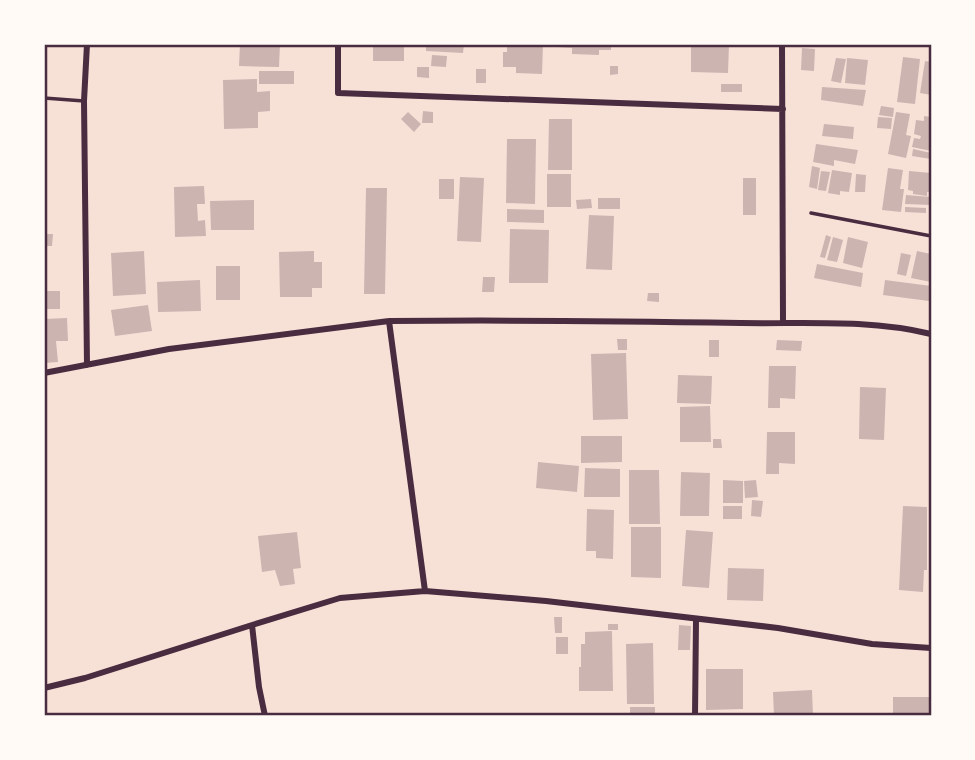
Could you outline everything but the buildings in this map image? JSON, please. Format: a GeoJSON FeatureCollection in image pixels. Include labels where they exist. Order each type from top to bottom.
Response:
{"type":"FeatureCollection","features":[{"type":"Feature","properties":{"kind":"street"},"geometry":{"type":"LineString","coordinates":[[87,44],[84,100],[87,365]]}},
{"type":"Feature","properties":{"kind":"street"},"geometry":{"type":"LineString","coordinates":[[338,44],[338,93],[783,109]]}},
{"type":"Feature","properties":{"kind":"street"},"geometry":{"type":"LineString","coordinates":[[782,44],[783,323]]}},
{"type":"Feature","properties":{"kind":"street"},"geometry":{"type":"LineString","coordinates":[[389,321],[425,591]]}},
{"type":"Feature","properties":{"kind":"street"},"geometry":{"type":"LineString","coordinates":[[44,373],[182,347],[389,321],[855,322],[904,327],[931,334]]}},
{"type":"Feature","properties":{"kind":"street"},"geometry":{"type":"LineString","coordinates":[[44,688],[85,678],[340,598],[425,591],[546,601],[778,628],[872,644],[931,648]]}},
{"type":"Feature","properties":{"kind":"street"},"geometry":{"type":"LineString","coordinates":[[695,716],[696,620]]}},
{"type":"Feature","properties":{"kind":"street"},"geometry":{"type":"LineString","coordinates":[[252,625],[265,716]]}},
{"type":"Feature","properties":{"kind":"lane"},"geometry":{"type":"LineString","coordinates":[[44,98],[84,100]]}},
{"type":"Feature","properties":{"kind":"lane"},"geometry":{"type":"LineString","coordinates":[[811,213],[931,236]]}}]}
